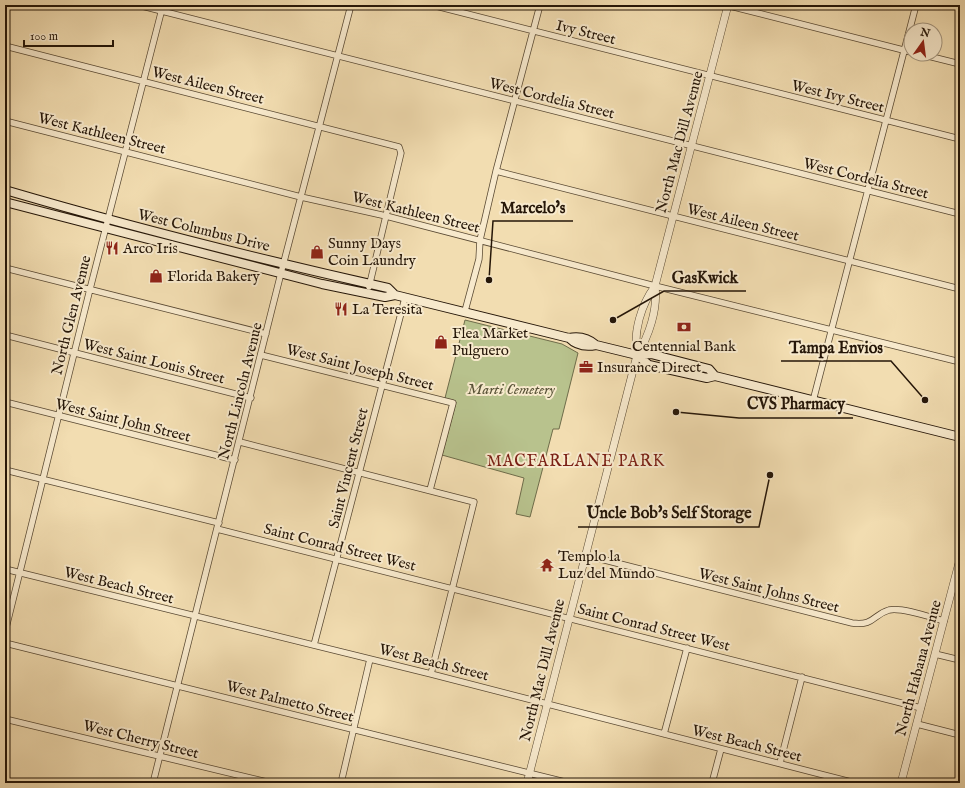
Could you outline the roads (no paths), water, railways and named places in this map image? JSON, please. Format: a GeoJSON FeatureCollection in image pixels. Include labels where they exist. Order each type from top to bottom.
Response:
{"type":"FeatureCollection","features":[{"type":"Feature","properties":{"kind":"main road","name":"West Columbus Drive"},"geometry":{"type":"LineString","coordinates":[[5,190],[108,219],[284,264],[388,288],[395,295]]}},
{"type":"Feature","properties":{"kind":"main road","name":"West Columbus Drive"},"geometry":{"type":"LineString","coordinates":[[5,202],[105,229],[281,273],[385,297],[395,295],[465,311],[569,338],[577,337],[591,340],[596,345],[637,355],[649,365],[707,378],[715,376],[960,437]]}},
{"type":"Feature","properties":{"kind":"street","name":"West Cordelia Street"},"geometry":{"type":"LineString","coordinates":[[138,5],[163,8],[338,56],[960,214]]}},
{"type":"Feature","properties":{"kind":"street","name":"North Lincoln Avenue"},"geometry":{"type":"LineString","coordinates":[[153,783],[240,442],[281,273],[351,5]]}},
{"type":"Feature","properties":{"kind":"street","name":"Ivy Street"},"geometry":{"type":"LineString","coordinates":[[432,5],[710,75]]}},
{"type":"Feature","properties":{"kind":"street"},"geometry":{"type":"LineString","coordinates":[[465,311],[479,260],[480,240],[496,171],[540,5]]}},
{"type":"Feature","properties":{"kind":"street"},"geometry":{"type":"LineString","coordinates":[[728,5],[903,50]]}},
{"type":"Feature","properties":{"kind":"street","name":"North Mac Dill Avenue"},"geometry":{"type":"LineString","coordinates":[[637,355],[635,341],[646,298],[654,286],[728,5]]}},
{"type":"Feature","properties":{"kind":"street"},"geometry":{"type":"LineString","coordinates":[[911,22],[916,5]]}},
{"type":"Feature","properties":{"kind":"street","name":"North Glen Avenue"},"geometry":{"type":"LineString","coordinates":[[5,632],[105,229],[163,8]]}},
{"type":"Feature","properties":{"kind":"street","name":"West Aileen Street"},"geometry":{"type":"LineString","coordinates":[[5,46],[400,147],[401,153],[386,216]]}},
{"type":"Feature","properties":{"kind":"street"},"geometry":{"type":"LineString","coordinates":[[813,401],[903,54]]}},
{"type":"Feature","properties":{"kind":"street"},"geometry":{"type":"LineString","coordinates":[[943,60],[960,64]]}},
{"type":"Feature","properties":{"kind":"street","name":"West Ivy Street"},"geometry":{"type":"LineString","coordinates":[[710,75],[960,139]]}},
{"type":"Feature","properties":{"kind":"street","name":"West Kathleen Street"},"geometry":{"type":"LineString","coordinates":[[5,121],[301,197],[386,216],[831,331],[960,362]]}},
{"type":"Feature","properties":{"kind":"street","name":"West Aileen Street"},"geometry":{"type":"LineString","coordinates":[[496,171],[960,289]]}},
{"type":"Feature","properties":{"kind":"street"},"geometry":{"type":"LineString","coordinates":[[367,293],[386,216]]}},
{"type":"Feature","properties":{"kind":"street"},"geometry":{"type":"LineString","coordinates":[[5,268],[266,334]]}},
{"type":"Feature","properties":{"kind":"street","name":"North Mac Dill Avenue"},"geometry":{"type":"LineString","coordinates":[[527,783],[637,355],[645,342],[656,300],[654,286]]}},
{"type":"Feature","properties":{"kind":"street","name":"Saint Vincent Street"},"geometry":{"type":"LineString","coordinates":[[314,645],[405,298]]}},
{"type":"Feature","properties":{"kind":"street","name":"West Saint Louis Street"},"geometry":{"type":"LineString","coordinates":[[5,335],[251,398]]}},
{"type":"Feature","properties":{"kind":"street","name":"West Saint Joseph Street"},"geometry":{"type":"LineString","coordinates":[[261,354],[453,403],[430,490]]}},
{"type":"Feature","properties":{"kind":"street","name":"West Saint John Street"},"geometry":{"type":"LineString","coordinates":[[5,402],[235,460]]}},
{"type":"Feature","properties":{"kind":"street"},"geometry":{"type":"LineString","coordinates":[[240,442],[474,502],[432,674]]}},
{"type":"Feature","properties":{"kind":"street"},"geometry":{"type":"LineString","coordinates":[[5,470],[219,523]]}},
{"type":"Feature","properties":{"kind":"street","name":"Saint Conrad Street West"},"geometry":{"type":"LineString","coordinates":[[217,529],[454,588],[921,708]]}},
{"type":"Feature","properties":{"kind":"street","name":"West Saint Johns Street"},"geometry":{"type":"LineString","coordinates":[[585,555],[852,623],[862,624],[870,622],[883,612],[894,609],[944,621]]}},
{"type":"Feature","properties":{"kind":"street","name":"North Habana Avenue"},"geometry":{"type":"LineString","coordinates":[[902,783],[944,621],[957,583],[960,559]]}},
{"type":"Feature","properties":{"kind":"street","name":"West Beach Street"},"geometry":{"type":"LineString","coordinates":[[5,569],[195,617],[432,674],[855,783]]}},
{"type":"Feature","properties":{"kind":"street","name":"West Palmetto Street"},"geometry":{"type":"LineString","coordinates":[[5,643],[354,728],[569,783]]}},
{"type":"Feature","properties":{"kind":"street"},"geometry":{"type":"LineString","coordinates":[[664,734],[687,648]]}},
{"type":"Feature","properties":{"kind":"street"},"geometry":{"type":"LineString","coordinates":[[935,654],[960,660]]}},
{"type":"Feature","properties":{"kind":"street"},"geometry":{"type":"LineString","coordinates":[[340,783],[370,659]]}},
{"type":"Feature","properties":{"kind":"street"},"geometry":{"type":"LineString","coordinates":[[780,763],[802,677]]}},
{"type":"Feature","properties":{"kind":"street","name":"West Cherry Street"},"geometry":{"type":"LineString","coordinates":[[5,719],[271,783]]}},
{"type":"Feature","properties":{"kind":"street"},"geometry":{"type":"LineString","coordinates":[[917,724],[960,735]]}},
{"type":"Feature","properties":{"kind":"street"},"geometry":{"type":"LineString","coordinates":[[712,783],[721,749]]}},
{"type":"Feature","properties":{"kind":"place","name":"Arco Iris"},"geometry":{"type":"Point","coordinates":[112,248]}},
{"type":"Feature","properties":{"kind":"place","name":"Sunny Days Coin Laundry"},"geometry":{"type":"Point","coordinates":[317,252]}},
{"type":"Feature","properties":{"kind":"place","name":"Florida Bakery"},"geometry":{"type":"Point","coordinates":[156,276]}},
{"type":"Feature","properties":{"kind":"place","name":"Marcelo's"},"geometry":{"type":"Point","coordinates":[489,280]}},
{"type":"Feature","properties":{"kind":"place","name":"La Teresita"},"geometry":{"type":"Point","coordinates":[341,309]}},
{"type":"Feature","properties":{"kind":"place","name":"GasKwick"},"geometry":{"type":"Point","coordinates":[613,320]}},
{"type":"Feature","properties":{"kind":"place","name":"Centennial Bank"},"geometry":{"type":"Point","coordinates":[684,327]}},
{"type":"Feature","properties":{"kind":"place","name":"Flea Market Pulguero"},"geometry":{"type":"Point","coordinates":[441,342]}},
{"type":"Feature","properties":{"kind":"place","name":"Insurance Direct"},"geometry":{"type":"Point","coordinates":[586,367]}},
{"type":"Feature","properties":{"kind":"place","name":"Tampa Envios"},"geometry":{"type":"Point","coordinates":[925,400]}},
{"type":"Feature","properties":{"kind":"place","name":"CVS Pharmacy"},"geometry":{"type":"Point","coordinates":[676,412]}},
{"type":"Feature","properties":{"kind":"place","name":"Uncle Bob's Self Storage"},"geometry":{"type":"Point","coordinates":[770,475]}},
{"type":"Feature","properties":{"kind":"place","name":"Templo la Luz del Mundo"},"geometry":{"type":"Point","coordinates":[547,565]}},
{"type":"Feature","properties":{"kind":"district","name":"MACFARLANE PARK"},"geometry":{"type":"Point","coordinates":[576,460]}},
{"type":"Feature","properties":{"kind":"park label","name":"Marti Cemetery"},"geometry":{"type":"Point","coordinates":[511,389]}}]}
